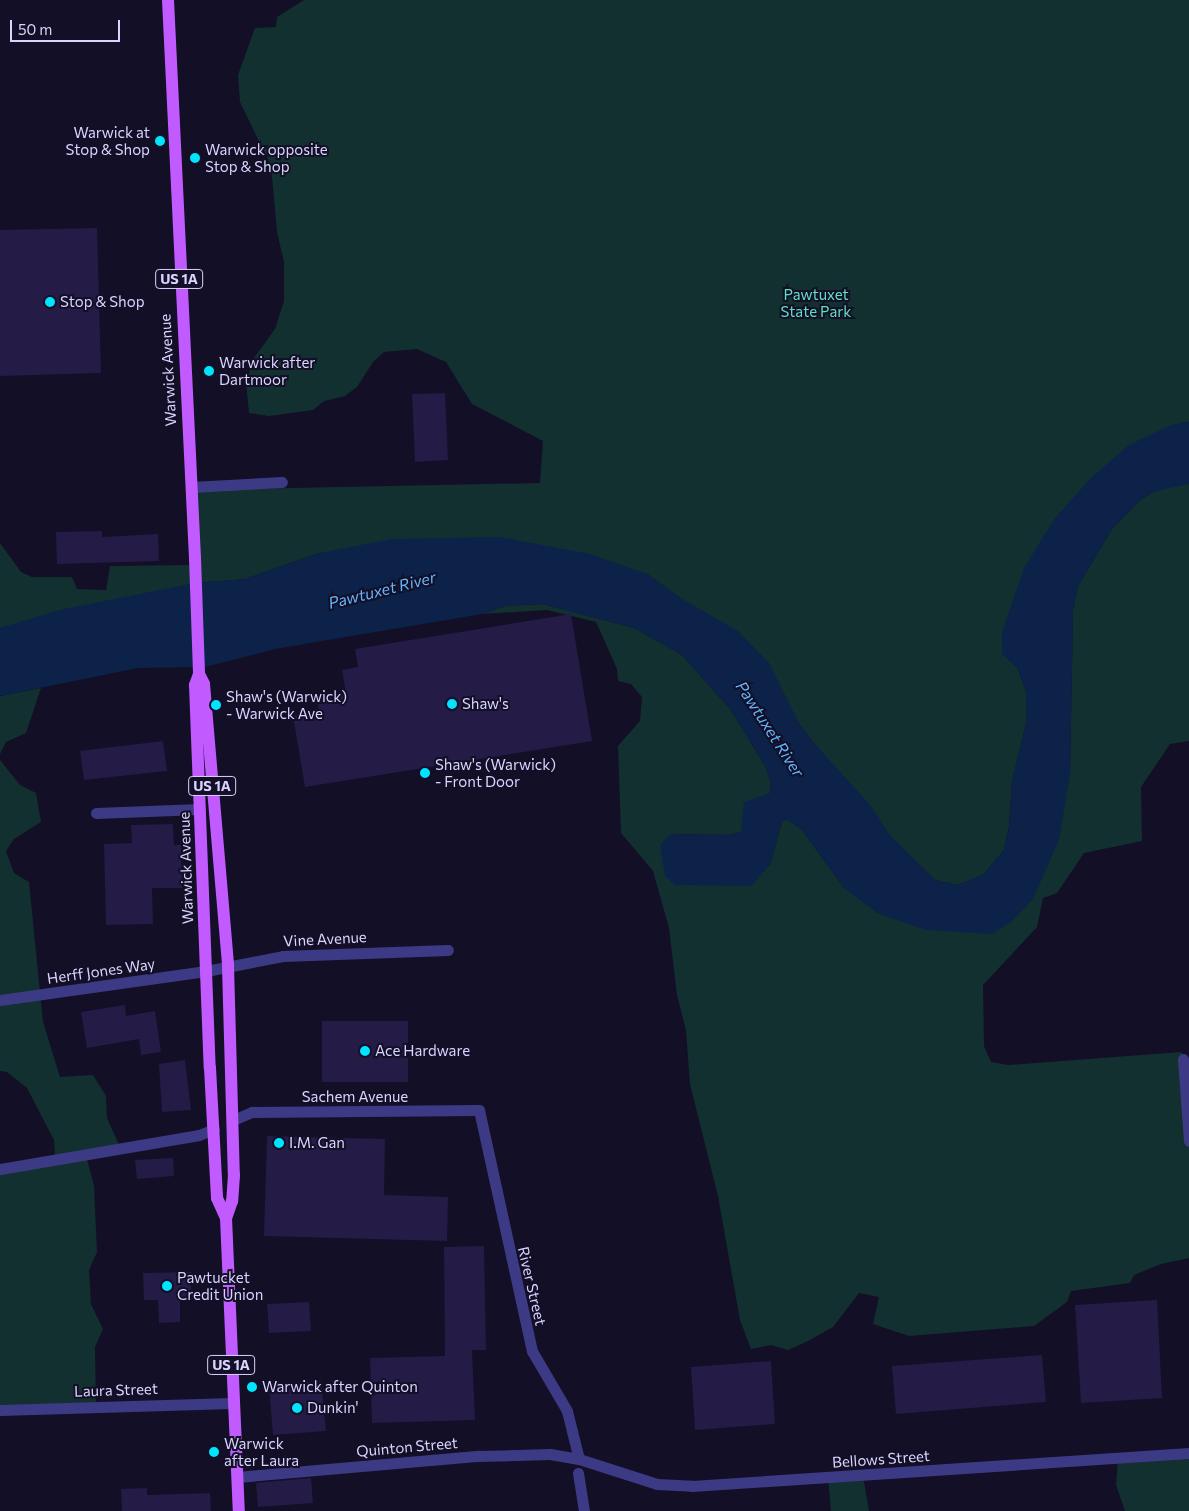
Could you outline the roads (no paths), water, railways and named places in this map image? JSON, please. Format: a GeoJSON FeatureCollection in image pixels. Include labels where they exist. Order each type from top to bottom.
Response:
{"type":"FeatureCollection","features":[{"type":"Feature","properties":{"kind":"main road","name":"Warwick Avenue"},"geometry":{"type":"LineString","coordinates":[[168,0],[190,487],[196,577],[198,671],[195,685],[206,971],[217,1198],[226,1218]]}},
{"type":"Feature","properties":{"kind":"main road","name":"Warwick Avenue"},"geometry":{"type":"LineString","coordinates":[[198,671],[204,684],[228,966],[234,1175],[232,1201],[226,1218],[232,1403],[239,1511]]}},
{"type":"Feature","properties":{"kind":"street"},"geometry":{"type":"LineString","coordinates":[[190,487],[282,482]]}},
{"type":"Feature","properties":{"kind":"street"},"geometry":{"type":"LineString","coordinates":[[96,812],[200,809]]}},
{"type":"Feature","properties":{"kind":"street","name":"Vine Avenue"},"geometry":{"type":"LineString","coordinates":[[206,971],[312,953],[448,950]]}},
{"type":"Feature","properties":{"kind":"street","name":"Herff Jones Way"},"geometry":{"type":"LineString","coordinates":[[0,1000],[206,971]]}},
{"type":"Feature","properties":{"kind":"street"},"geometry":{"type":"LineString","coordinates":[[1183,1059],[1189,1141]]}},
{"type":"Feature","properties":{"kind":"street","name":"Sachem Avenue"},"geometry":{"type":"LineString","coordinates":[[232,1120],[252,1112],[479,1110]]}},
{"type":"Feature","properties":{"kind":"street","name":"River Street"},"geometry":{"type":"LineString","coordinates":[[479,1110],[532,1351],[567,1411],[579,1459]]}},
{"type":"Feature","properties":{"kind":"street"},"geometry":{"type":"LineString","coordinates":[[0,1169],[199,1135],[214,1129]]}},
{"type":"Feature","properties":{"kind":"street","name":"Laura Street"},"geometry":{"type":"LineString","coordinates":[[0,1410],[232,1403]]}},
{"type":"Feature","properties":{"kind":"street","name":"Bellows Street"},"geometry":{"type":"LineString","coordinates":[[579,1459],[657,1484],[692,1486],[1189,1453]]}},
{"type":"Feature","properties":{"kind":"street","name":"Quinton Street"},"geometry":{"type":"LineString","coordinates":[[237,1477],[479,1456],[550,1454],[579,1459]]}},
{"type":"Feature","properties":{"kind":"street"},"geometry":{"type":"LineString","coordinates":[[578,1473],[584,1511]]}},
{"type":"Feature","properties":{"kind":"water","name":"Pawtuxet River"},"geometry":{"type":"Polygon","coordinates":[[[1189,422],[1189,484],[1155,491],[1140,500],[1112,529],[1078,586],[1073,610],[1070,774],[1059,840],[1033,899],[1011,922],[992,934],[926,930],[877,913],[844,888],[802,830],[787,819],[782,822],[770,865],[751,886],[675,885],[665,876],[660,845],[670,834],[729,835],[741,832],[744,802],[770,793],[771,783],[765,766],[731,710],[682,655],[634,628],[543,604],[505,606],[482,614],[275,649],[205,667],[138,668],[0,696],[0,628],[59,610],[195,583],[245,579],[319,553],[392,539],[500,537],[590,554],[647,574],[679,597],[738,631],[768,662],[798,722],[813,742],[871,806],[891,837],[935,880],[958,885],[984,874],[1004,850],[1009,827],[1012,781],[1026,724],[1026,692],[1018,669],[1002,654],[1002,632],[1024,568],[1055,518],[1092,477],[1129,445],[1171,425],[1189,422]]]}},
{"type":"Feature","properties":{"kind":"place","name":"Warwick at Stop & Shop"},"geometry":{"type":"Point","coordinates":[160,141]}},
{"type":"Feature","properties":{"kind":"place","name":"Warwick opposite Stop & Shop"},"geometry":{"type":"Point","coordinates":[195,158]}},
{"type":"Feature","properties":{"kind":"place","name":"Stop & Shop"},"geometry":{"type":"Point","coordinates":[50,302]}},
{"type":"Feature","properties":{"kind":"place","name":"Warwick after Dartmoor"},"geometry":{"type":"Point","coordinates":[209,371]}},
{"type":"Feature","properties":{"kind":"place","name":"Shaw's"},"geometry":{"type":"Point","coordinates":[452,704]}},
{"type":"Feature","properties":{"kind":"place","name":"Shaw's (Warwick) - Warwick Ave"},"geometry":{"type":"Point","coordinates":[216,705]}},
{"type":"Feature","properties":{"kind":"place","name":"Shaw's (Warwick) - Front Door"},"geometry":{"type":"Point","coordinates":[425,773]}},
{"type":"Feature","properties":{"kind":"place","name":"Ace Hardware"},"geometry":{"type":"Point","coordinates":[365,1051]}},
{"type":"Feature","properties":{"kind":"place","name":"I.M. Gan"},"geometry":{"type":"Point","coordinates":[279,1143]}},
{"type":"Feature","properties":{"kind":"place","name":"Pawtucket Credit Union"},"geometry":{"type":"Point","coordinates":[167,1286]}},
{"type":"Feature","properties":{"kind":"place","name":"Warwick after Quinton"},"geometry":{"type":"Point","coordinates":[252,1387]}},
{"type":"Feature","properties":{"kind":"place","name":"Dunkin'"},"geometry":{"type":"Point","coordinates":[297,1408]}},
{"type":"Feature","properties":{"kind":"place","name":"Warwick after Laura"},"geometry":{"type":"Point","coordinates":[214,1452]}},
{"type":"Feature","properties":{"kind":"park label","name":"Pawtuxet State Park"},"geometry":{"type":"Point","coordinates":[816,302]}}]}
